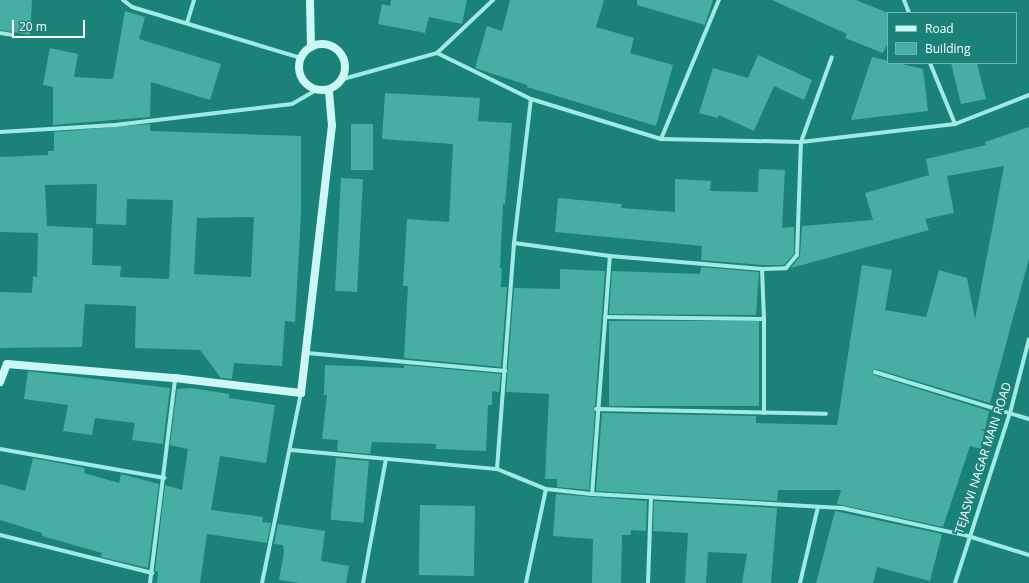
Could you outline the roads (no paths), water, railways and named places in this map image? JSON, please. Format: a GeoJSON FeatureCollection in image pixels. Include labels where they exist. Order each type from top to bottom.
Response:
{"type":"FeatureCollection","features":[{"type":"Feature","properties":{"kind":"street"},"geometry":{"type":"LineString","coordinates":[[123,0],[132,7],[301,58]]}},
{"type":"Feature","properties":{"kind":"street"},"geometry":{"type":"LineString","coordinates":[[187,23],[194,0]]}},
{"type":"Feature","properties":{"kind":"street"},"geometry":{"type":"LineString","coordinates":[[310,0],[311,46],[301,58],[300,74],[309,86],[316,90],[329,90],[343,79],[437,53],[493,0]]}},
{"type":"Feature","properties":{"kind":"street"},"geometry":{"type":"LineString","coordinates":[[661,139],[719,0]]}},
{"type":"Feature","properties":{"kind":"street"},"geometry":{"type":"LineString","coordinates":[[904,0],[909,12]]}},
{"type":"Feature","properties":{"kind":"street"},"geometry":{"type":"LineString","coordinates":[[0,33],[12,35]]}},
{"type":"Feature","properties":{"kind":"street"},"geometry":{"type":"LineString","coordinates":[[311,46],[326,44],[339,50],[346,64],[343,79]]}},
{"type":"Feature","properties":{"kind":"street"},"geometry":{"type":"LineString","coordinates":[[437,53],[531,99],[661,139],[801,142],[955,124],[1029,95]]}},
{"type":"Feature","properties":{"kind":"street"},"geometry":{"type":"LineString","coordinates":[[514,243],[610,256],[762,269],[786,268],[797,255],[801,142],[832,57]]}},
{"type":"Feature","properties":{"kind":"street"},"geometry":{"type":"LineString","coordinates":[[930,64],[955,124]]}},
{"type":"Feature","properties":{"kind":"street"},"geometry":{"type":"LineString","coordinates":[[0,132],[115,125],[292,104],[316,90]]}},
{"type":"Feature","properties":{"kind":"street"},"geometry":{"type":"LineString","coordinates":[[262,583],[291,450],[307,352],[332,126],[329,90]]}},
{"type":"Feature","properties":{"kind":"street"},"geometry":{"type":"LineString","coordinates":[[497,469],[514,243],[531,99]]}},
{"type":"Feature","properties":{"kind":"street"},"geometry":{"type":"LineString","coordinates":[[592,494],[596,409],[610,256]]}},
{"type":"Feature","properties":{"kind":"street"},"geometry":{"type":"LineString","coordinates":[[762,269],[764,319],[764,413]]}},
{"type":"Feature","properties":{"kind":"street"},"geometry":{"type":"LineString","coordinates":[[605,317],[764,319]]}},
{"type":"Feature","properties":{"kind":"street","name":"TEJASWI NAGAR MAIN ROAD"},"geometry":{"type":"LineString","coordinates":[[955,583],[968,536],[1010,413],[1029,339]]}},
{"type":"Feature","properties":{"kind":"street"},"geometry":{"type":"LineString","coordinates":[[307,352],[505,371]]}},
{"type":"Feature","properties":{"kind":"street"},"geometry":{"type":"LineString","coordinates":[[0,382],[7,364],[175,378],[301,393]]}},
{"type":"Feature","properties":{"kind":"street"},"geometry":{"type":"LineString","coordinates":[[875,372],[1029,419]]}},
{"type":"Feature","properties":{"kind":"street"},"geometry":{"type":"LineString","coordinates":[[150,583],[175,378]]}},
{"type":"Feature","properties":{"kind":"street"},"geometry":{"type":"LineString","coordinates":[[596,409],[826,414]]}},
{"type":"Feature","properties":{"kind":"street"},"geometry":{"type":"LineString","coordinates":[[0,449],[164,478]]}},
{"type":"Feature","properties":{"kind":"street"},"geometry":{"type":"LineString","coordinates":[[291,450],[497,469],[546,489],[592,494],[842,508],[968,536],[1029,555]]}},
{"type":"Feature","properties":{"kind":"street"},"geometry":{"type":"LineString","coordinates":[[364,583],[386,459]]}},
{"type":"Feature","properties":{"kind":"street"},"geometry":{"type":"LineString","coordinates":[[526,583],[546,489]]}},
{"type":"Feature","properties":{"kind":"street"},"geometry":{"type":"LineString","coordinates":[[648,583],[651,498]]}},
{"type":"Feature","properties":{"kind":"street"},"geometry":{"type":"LineString","coordinates":[[800,583],[818,507]]}},
{"type":"Feature","properties":{"kind":"street"},"geometry":{"type":"LineString","coordinates":[[0,535],[152,573]]}}]}
